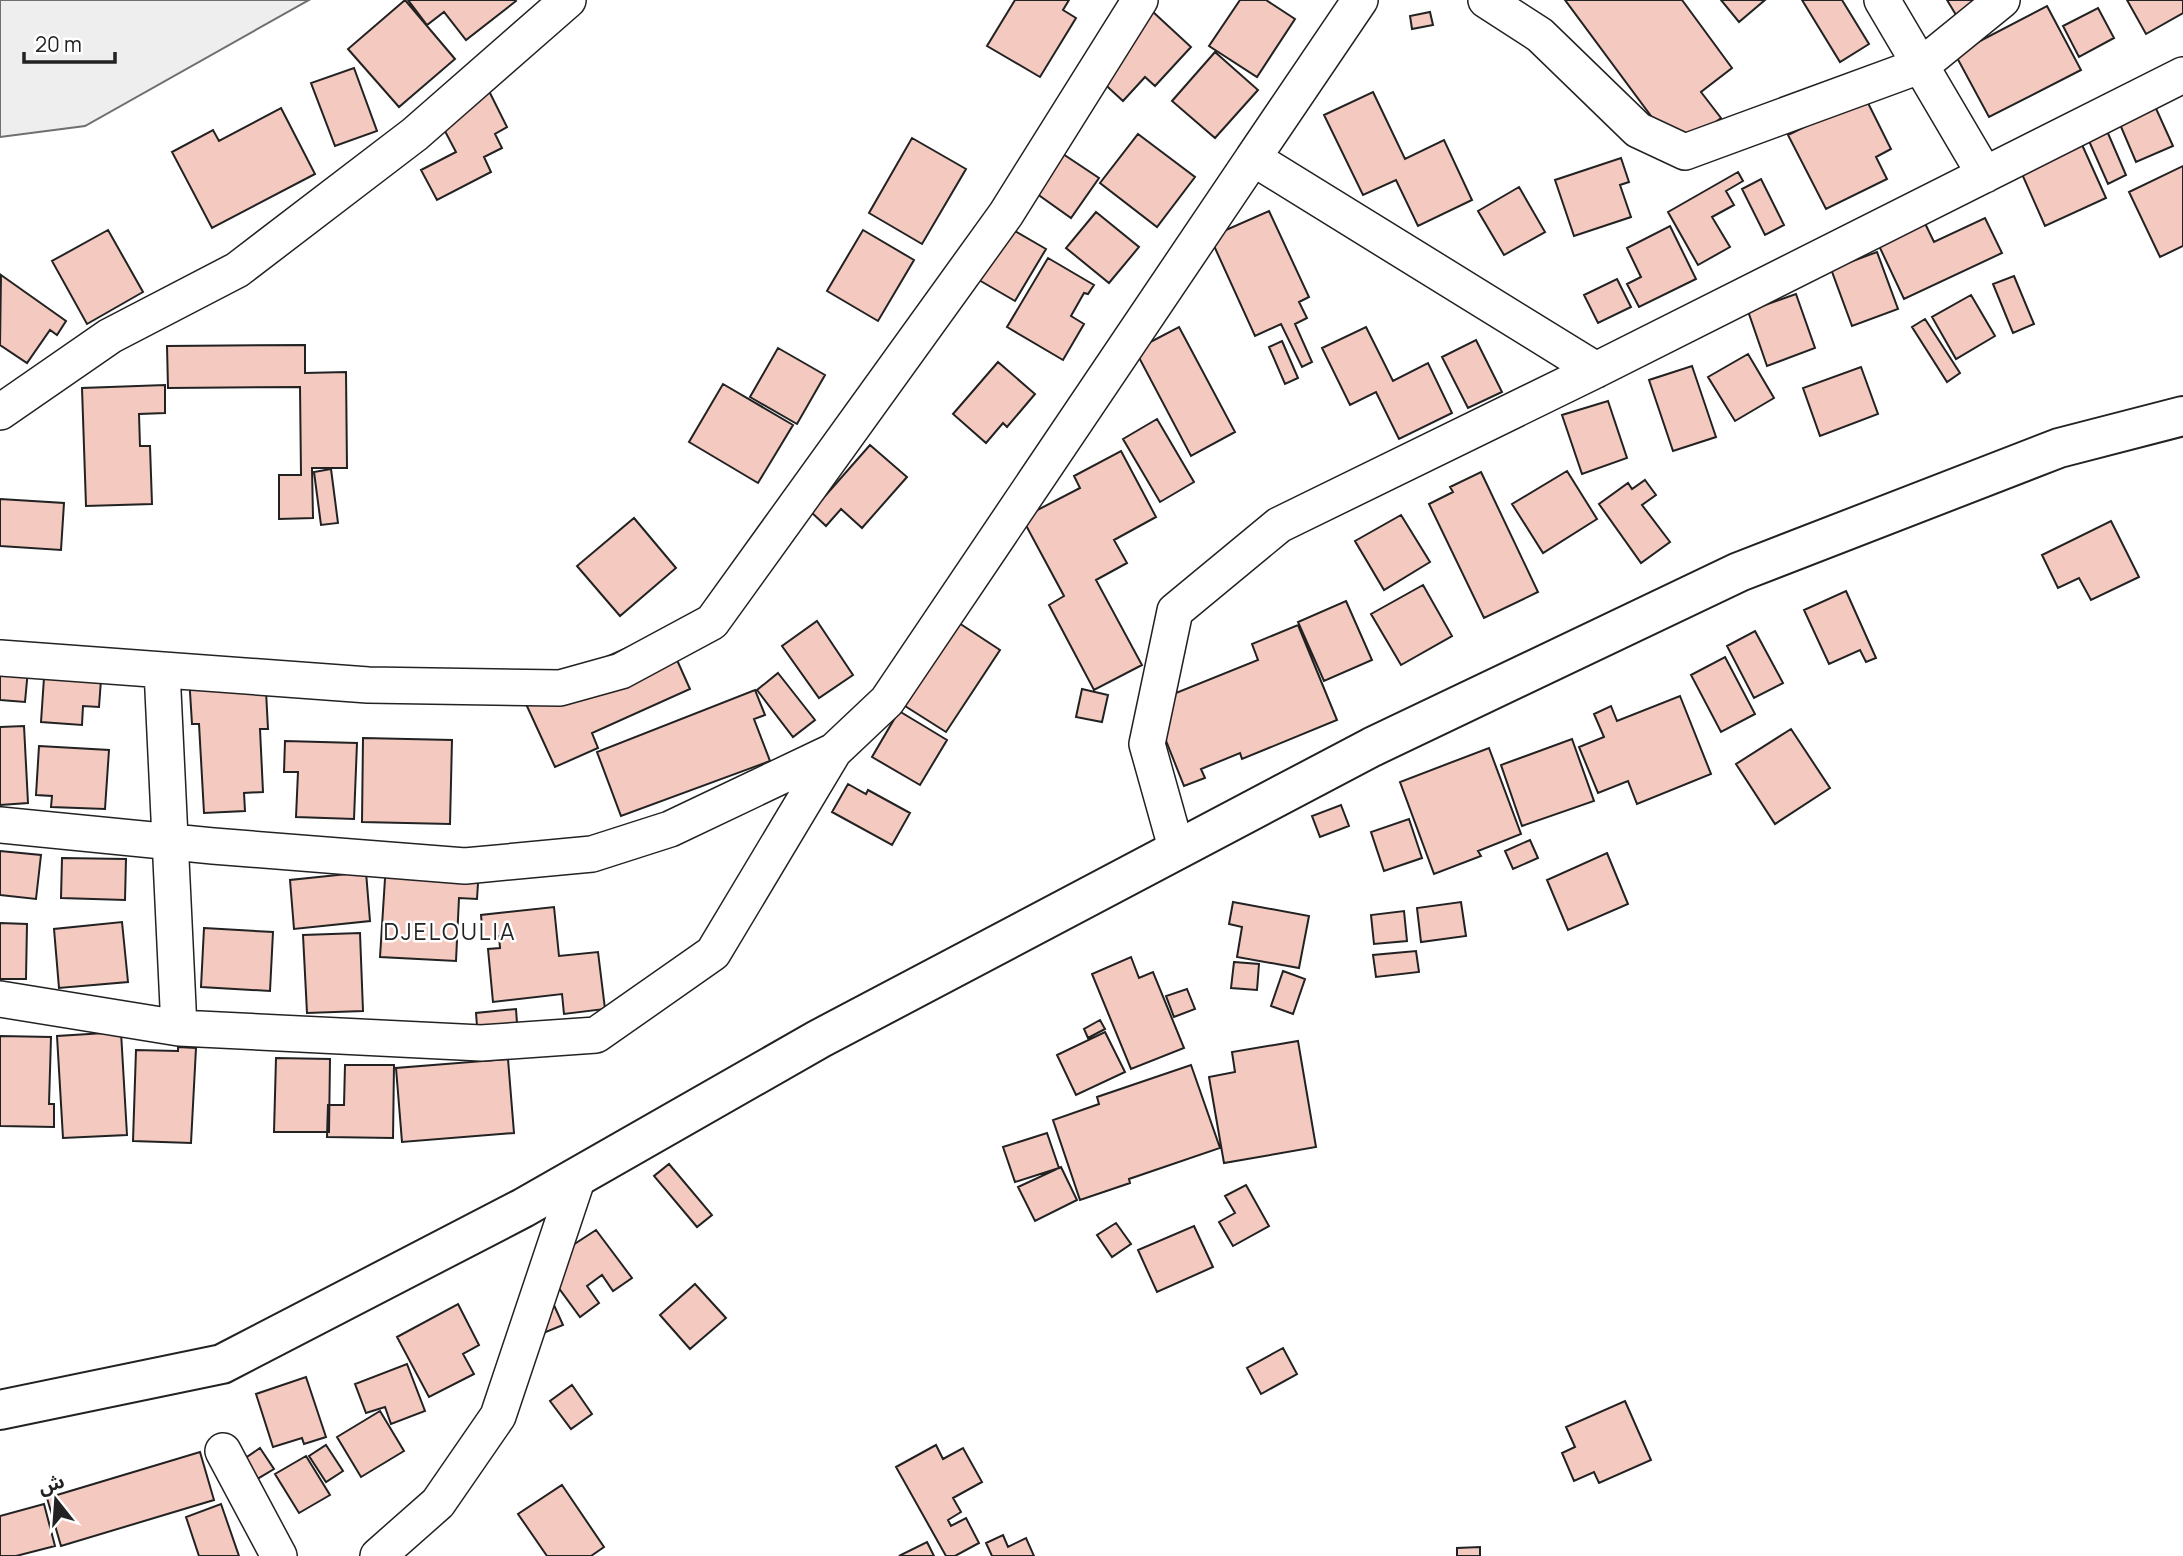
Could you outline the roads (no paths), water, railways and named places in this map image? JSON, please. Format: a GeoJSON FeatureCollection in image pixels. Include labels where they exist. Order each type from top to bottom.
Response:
{"type":"FeatureCollection","features":[{"type":"Feature","properties":{"kind":"main road"},"geometry":{"type":"LineString","coordinates":[[0,1410],[222,1364],[523,1208],[819,1039],[1371,747],[1739,572],[2059,448],[2183,416]]}},
{"type":"Feature","properties":{"kind":"street"},"geometry":{"type":"LineString","coordinates":[[0,412],[110,336],[237,270],[415,134],[568,0]]}},
{"type":"Feature","properties":{"kind":"street"},"geometry":{"type":"LineString","coordinates":[[0,658],[368,685],[560,688],[621,671],[712,622],[1006,214],[1140,0]]}},
{"type":"Feature","properties":{"kind":"street"},"geometry":{"type":"LineString","coordinates":[[0,999],[179,1028],[481,1043],[596,1035],[713,953],[834,751],[887,701],[1360,0]]}},
{"type":"Feature","properties":{"kind":"street"},"geometry":{"type":"LineString","coordinates":[[1486,0],[1540,35],[1638,130],[1685,152],[1922,65],[2002,0]]}},
{"type":"Feature","properties":{"kind":"street"},"geometry":{"type":"LineString","coordinates":[[1882,0],[1985,175]]}},
{"type":"Feature","properties":{"kind":"street"},"geometry":{"type":"LineString","coordinates":[[1177,851],[1147,744],[1175,611],[1279,526],[2183,75]]}},
{"type":"Feature","properties":{"kind":"street"},"geometry":{"type":"LineString","coordinates":[[1253,158],[1596,370]]}},
{"type":"Feature","properties":{"kind":"street"},"geometry":{"type":"LineString","coordinates":[[162,670],[179,1028]]}},
{"type":"Feature","properties":{"kind":"street"},"geometry":{"type":"LineString","coordinates":[[0,825],[465,866],[592,854],[670,829],[834,751]]}},
{"type":"Feature","properties":{"kind":"street"},"geometry":{"type":"LineString","coordinates":[[378,1556],[438,1503],[498,1416],[578,1177]]}},
{"type":"Feature","properties":{"kind":"street"},"geometry":{"type":"LineString","coordinates":[[223,1451],[279,1556]]}},
{"type":"Feature","properties":{"kind":"district","name":"DJELOULIA"},"geometry":{"type":"Point","coordinates":[450,931]}}]}
